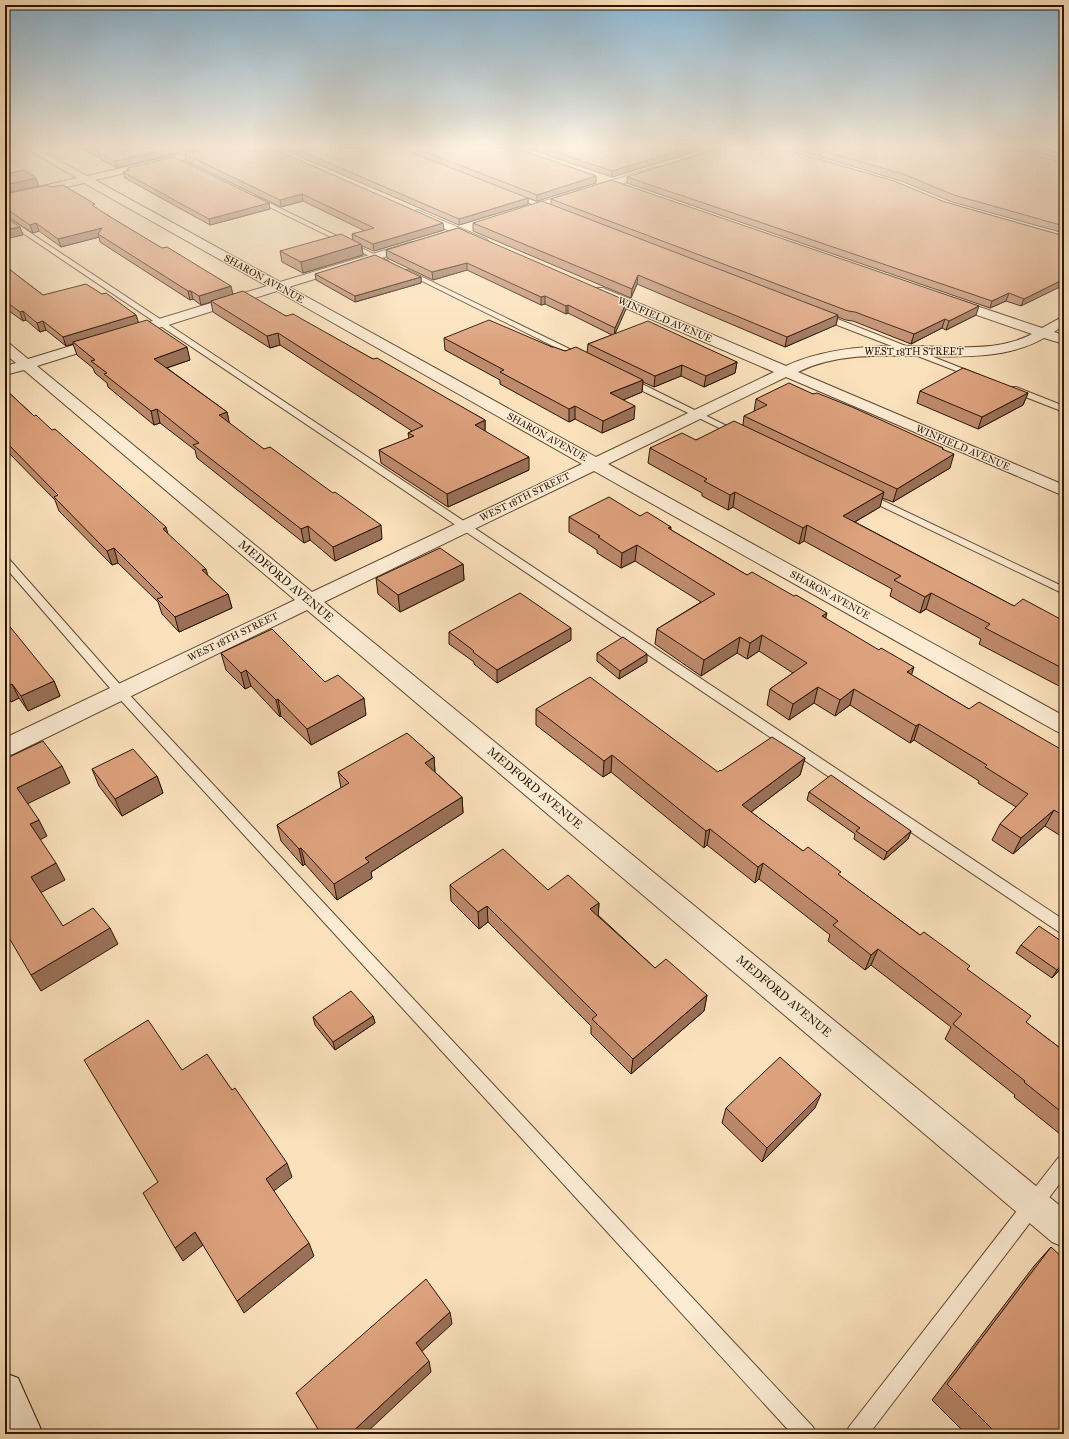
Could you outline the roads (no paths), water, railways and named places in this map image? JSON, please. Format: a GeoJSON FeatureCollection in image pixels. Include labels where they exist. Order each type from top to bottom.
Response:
{"type":"FeatureCollection","features":[{"type":"Feature","properties":{"kind":"street","name":"SHARON AVENUE"},"geometry":{"type":"LineString","coordinates":[[150,215],[1064,726]]}},
{"type":"Feature","properties":{"kind":"street"},"geometry":{"type":"LineString","coordinates":[[422,215],[494,246]]}},
{"type":"Feature","properties":{"kind":"street"},"geometry":{"type":"LineString","coordinates":[[504,217],[510,215]]}},
{"type":"Feature","properties":{"kind":"street"},"geometry":{"type":"LineString","coordinates":[[442,236],[476,226]]}},
{"type":"Feature","properties":{"kind":"street"},"geometry":{"type":"LineString","coordinates":[[15,367],[427,241]]}},
{"type":"Feature","properties":{"kind":"street","name":"WINFIELD AVENUE"},"geometry":{"type":"LineString","coordinates":[[588,286],[1064,491]]}},
{"type":"Feature","properties":{"kind":"street"},"geometry":{"type":"LineString","coordinates":[[936,296],[1064,340]]}},
{"type":"Feature","properties":{"kind":"street","name":"WEST 18TH STREET"},"geometry":{"type":"LineString","coordinates":[[5,748],[813,360],[843,354],[876,350],[966,352],[990,350],[1036,338],[1041,332],[1064,320]]}},
{"type":"Feature","properties":{"kind":"street","name":"MEDFORD AVENUE"},"geometry":{"type":"LineString","coordinates":[[5,347],[15,367],[310,601],[1064,1230]]}},
{"type":"Feature","properties":{"kind":"street"},"geometry":{"type":"LineString","coordinates":[[5,1391],[24,1434]]}},
{"type":"Feature","properties":{"kind":"lane"},"geometry":{"type":"LineString","coordinates":[[291,215],[590,362]]}},
{"type":"Feature","properties":{"kind":"lane"},"geometry":{"type":"LineString","coordinates":[[5,218],[1064,928]]}},
{"type":"Feature","properties":{"kind":"lane"},"geometry":{"type":"LineString","coordinates":[[815,313],[984,378]]}},
{"type":"Feature","properties":{"kind":"lane"},"geometry":{"type":"LineString","coordinates":[[619,376],[748,438]]}},
{"type":"Feature","properties":{"kind":"lane"},"geometry":{"type":"LineString","coordinates":[[1006,386],[1064,408]]}},
{"type":"Feature","properties":{"kind":"lane"},"geometry":{"type":"LineString","coordinates":[[863,494],[1064,591]]}},
{"type":"Feature","properties":{"kind":"lane"},"geometry":{"type":"LineString","coordinates":[[5,560],[120,692],[806,1434]]}},
{"type":"Feature","properties":{"kind":"lane"},"geometry":{"type":"LineString","coordinates":[[856,1434],[1034,1205],[1064,1164]]}}]}
